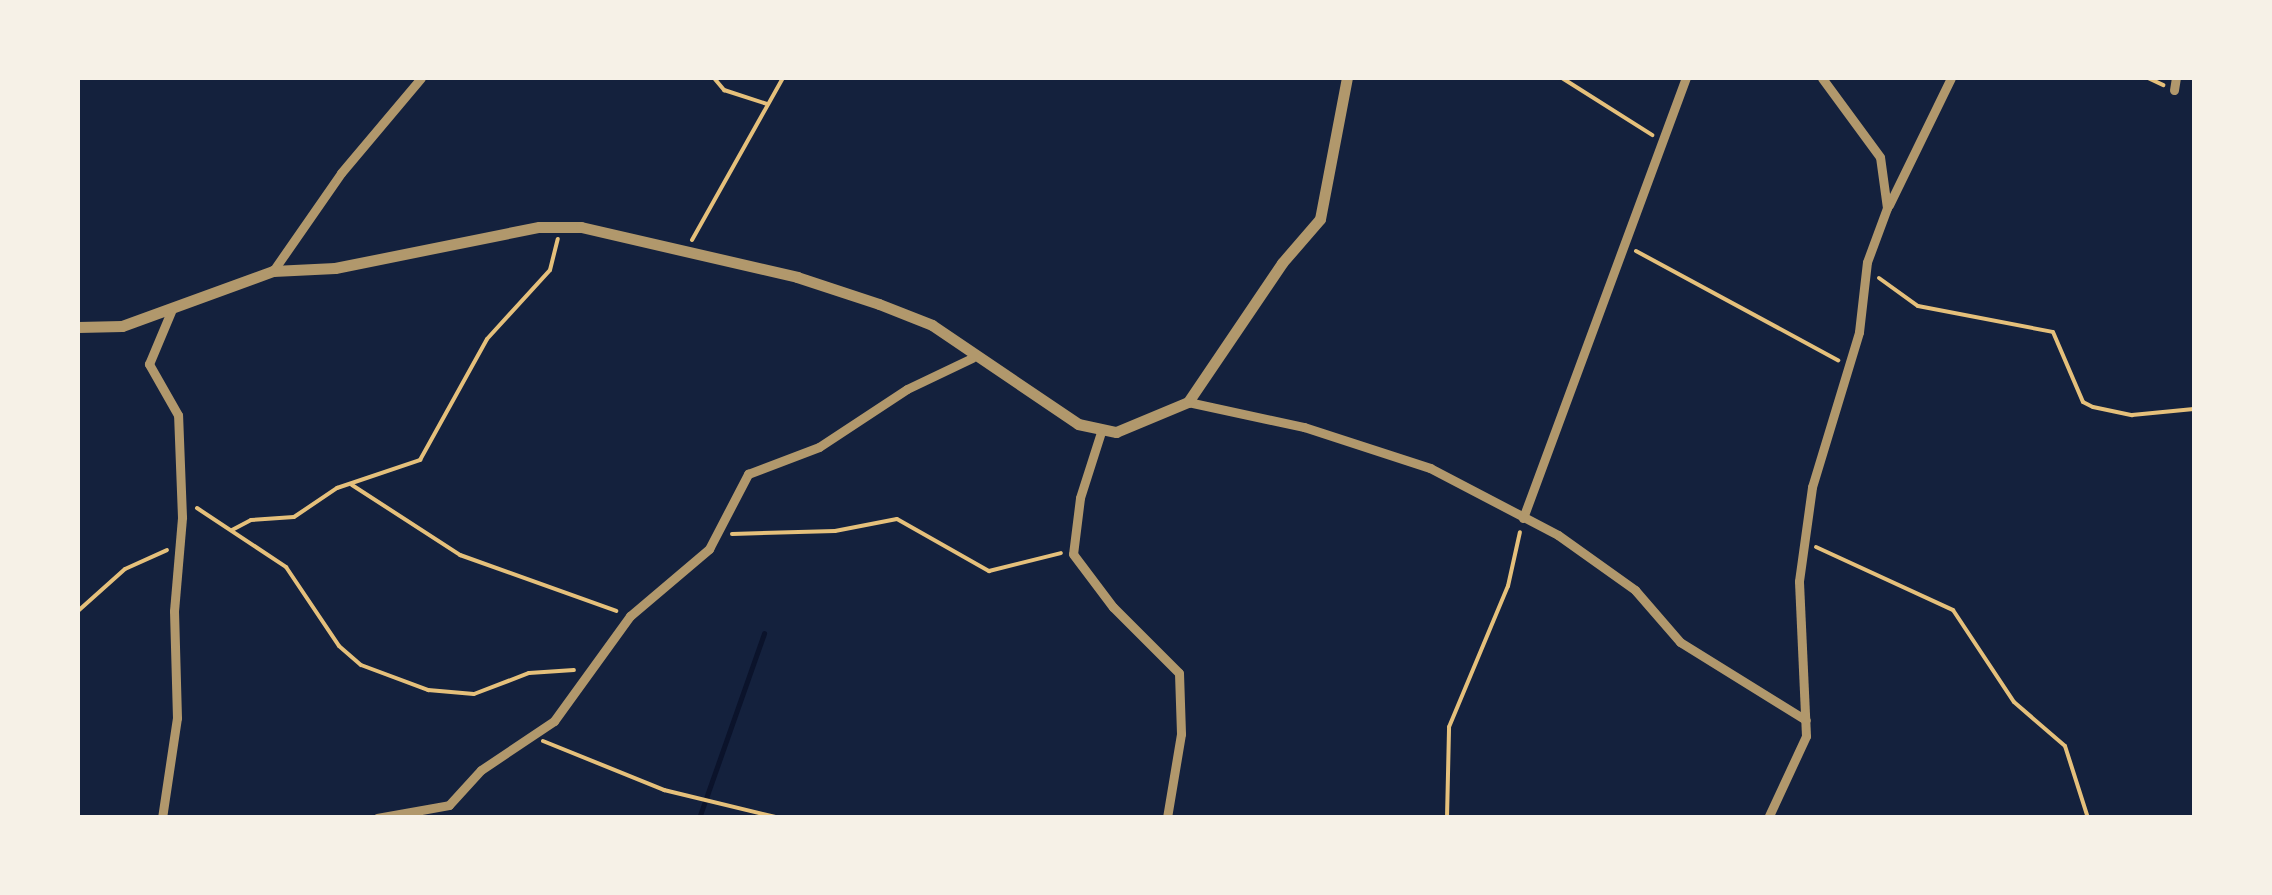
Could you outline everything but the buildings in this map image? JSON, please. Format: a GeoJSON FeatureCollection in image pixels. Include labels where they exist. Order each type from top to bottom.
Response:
{"type":"FeatureCollection","features":[{"type":"Feature","properties":{"kind":"street"},"geometry":{"type":"LineString","coordinates":[[274,271],[350,162],[421,78]]}},
{"type":"Feature","properties":{"kind":"street"},"geometry":{"type":"LineString","coordinates":[[78,327],[122,326],[274,271],[336,268],[562,227],[681,250],[880,304],[932,325],[972,358],[1101,432],[1140,427],[1188,402],[1282,263],[1320,219],[1347,78]]}},
{"type":"Feature","properties":{"kind":"street"},"geometry":{"type":"LineString","coordinates":[[1522,518],[1686,78]]}},
{"type":"Feature","properties":{"kind":"street"},"geometry":{"type":"LineString","coordinates":[[1822,78],[1880,158],[1888,208]]}},
{"type":"Feature","properties":{"kind":"street"},"geometry":{"type":"LineString","coordinates":[[1768,818],[1800,757],[1806,720],[1799,581],[1821,442],[1849,366],[1867,262],[1888,208],[1952,78]]}},
{"type":"Feature","properties":{"kind":"street"},"geometry":{"type":"LineString","coordinates":[[2174,90],[2176,78]]}},
{"type":"Feature","properties":{"kind":"street"},"geometry":{"type":"LineString","coordinates":[[162,818],[177,718],[178,415],[149,364],[172,310]]}},
{"type":"Feature","properties":{"kind":"street"},"geometry":{"type":"LineString","coordinates":[[377,818],[449,805],[482,770],[536,734],[595,670],[630,616],[722,532],[748,474],[819,447],[921,381],[972,358]]}},
{"type":"Feature","properties":{"kind":"street"},"geometry":{"type":"LineString","coordinates":[[1188,402],[1395,455],[1558,535],[1635,590],[1680,642],[1708,664],[1806,720]]}},
{"type":"Feature","properties":{"kind":"street"},"geometry":{"type":"LineString","coordinates":[[1101,432],[1080,498],[1073,554],[1113,607],[1179,674],[1181,734],[1167,818]]}},
{"type":"Feature","properties":{"kind":"path"},"geometry":{"type":"LineString","coordinates":[[714,78],[724,90],[767,104]]}},
{"type":"Feature","properties":{"kind":"path"},"geometry":{"type":"LineString","coordinates":[[681,250],[702,230],[783,78]]}},
{"type":"Feature","properties":{"kind":"path"},"geometry":{"type":"LineString","coordinates":[[1562,78],[1661,140]]}},
{"type":"Feature","properties":{"kind":"path"},"geometry":{"type":"LineString","coordinates":[[232,530],[251,520],[294,517],[350,484],[420,460],[488,340],[550,270],[562,227]]}},
{"type":"Feature","properties":{"kind":"path"},"geometry":{"type":"LineString","coordinates":[[1621,248],[1666,263],[1849,366]]}},
{"type":"Feature","properties":{"kind":"path"},"geometry":{"type":"LineString","coordinates":[[1867,262],[1884,284],[1918,306],[2053,332],[2083,402],[2093,407],[2132,415],[2194,409]]}},
{"type":"Feature","properties":{"kind":"path"},"geometry":{"type":"LineString","coordinates":[[350,484],[460,554],[630,616]]}},
{"type":"Feature","properties":{"kind":"path"},"geometry":{"type":"LineString","coordinates":[[178,491],[286,567],[339,646],[361,666],[428,690],[474,694],[529,673],[595,670]]}},
{"type":"Feature","properties":{"kind":"path"},"geometry":{"type":"LineString","coordinates":[[1447,818],[1449,727],[1508,586],[1522,518]]}},
{"type":"Feature","properties":{"kind":"path"},"geometry":{"type":"LineString","coordinates":[[722,532],[835,531],[897,519],[989,570],[1010,570],[1036,554],[1073,554]]}},
{"type":"Feature","properties":{"kind":"path"},"geometry":{"type":"LineString","coordinates":[[1805,540],[1846,566],[1953,610],[2014,702],[2065,746],[2088,818]]}},
{"type":"Feature","properties":{"kind":"path"},"geometry":{"type":"LineString","coordinates":[[78,611],[125,568],[178,541]]}},
{"type":"Feature","properties":{"kind":"path"},"geometry":{"type":"LineString","coordinates":[[536,734],[548,746],[664,790],[780,818]]}},
{"type":"Feature","properties":{"kind":"waterway"},"geometry":{"type":"LineString","coordinates":[[699,818],[764,633]]}}]}
